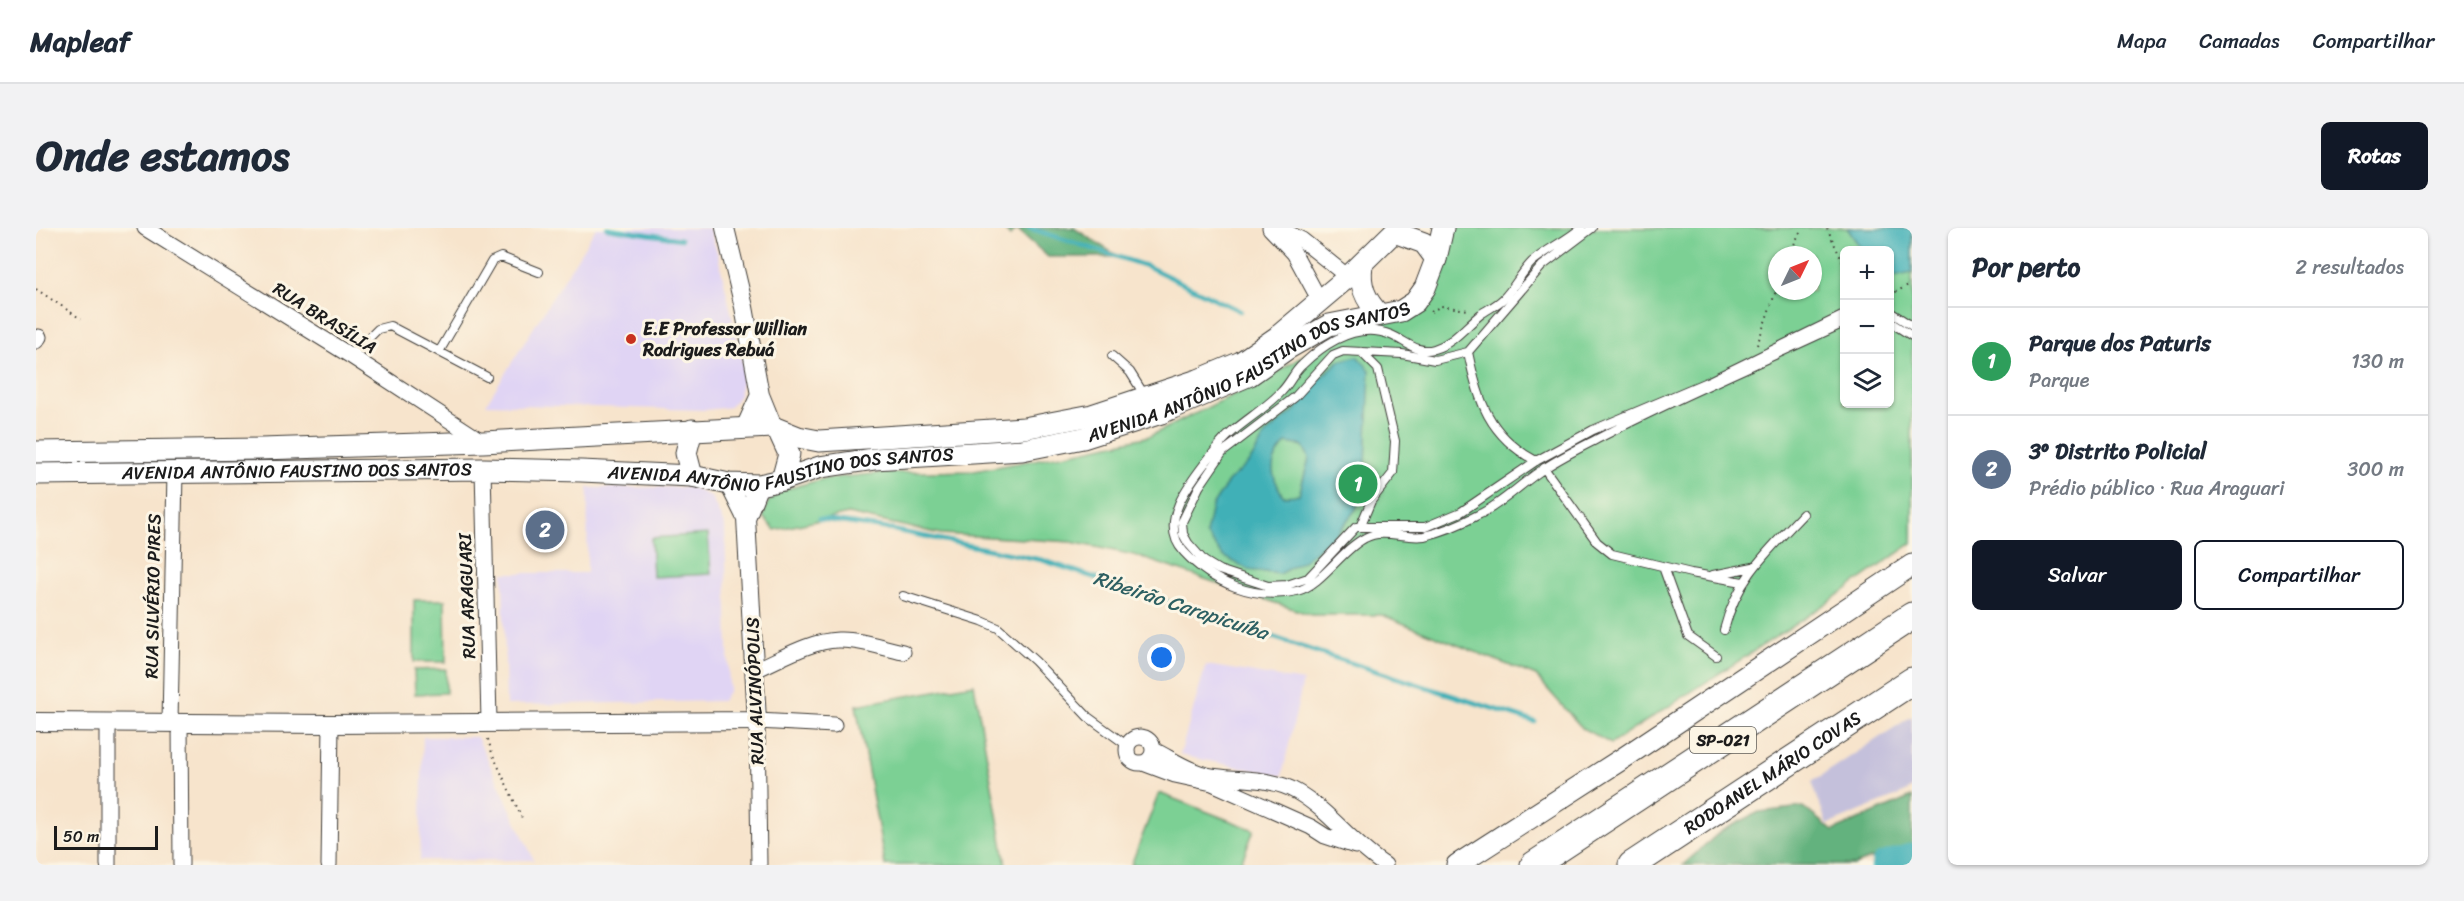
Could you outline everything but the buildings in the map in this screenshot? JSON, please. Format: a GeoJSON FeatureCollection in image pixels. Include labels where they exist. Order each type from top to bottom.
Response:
{"type":"FeatureCollection","features":[{"type":"Feature","properties":{"kind":"highway","name":"SP-021"},"geometry":{"type":"LineString","coordinates":[[1534,865],[1912,616]]}},
{"type":"Feature","properties":{"kind":"highway","name":"RODOANEL MÁRIO COVAS"},"geometry":{"type":"LineString","coordinates":[[1632,865],[1912,681]]}},
{"type":"Feature","properties":{"kind":"main road","name":"AVENIDA ANTÔNIO FAUSTINO DOS SANTOS"},"geometry":{"type":"LineString","coordinates":[[36,474],[483,469],[692,476],[729,484],[759,484],[782,480],[820,467],[874,459],[1022,450],[1083,438],[1161,413],[1240,380],[1329,325],[1401,311],[1415,302],[1425,288],[1436,259],[1443,228]]}},
{"type":"Feature","properties":{"kind":"main road","name":"AVENIDA ANTÔNIO FAUSTINO DOS SANTOS"},"geometry":{"type":"LineString","coordinates":[[36,452],[261,449],[603,438],[745,428],[776,428],[819,441],[1024,428],[1092,415],[1198,380],[1241,362],[1277,337],[1320,301],[1355,271],[1396,230]]}},
{"type":"Feature","properties":{"kind":"main road"},"geometry":{"type":"LineString","coordinates":[[1396,230],[1424,243],[1436,259]]}},
{"type":"Feature","properties":{"kind":"main road"},"geometry":{"type":"LineString","coordinates":[[1355,271],[1370,305],[1380,315]]}},
{"type":"Feature","properties":{"kind":"main road"},"geometry":{"type":"LineString","coordinates":[[776,428],[789,454],[782,480]]}},
{"type":"Feature","properties":{"kind":"main road"},"geometry":{"type":"LineString","coordinates":[[692,430],[686,453],[692,476]]}},
{"type":"Feature","properties":{"kind":"main road"},"geometry":{"type":"LineString","coordinates":[[1457,865],[1625,757],[1912,566]]}},
{"type":"Feature","properties":{"kind":"street","name":"RUA BRASÍLIA"},"geometry":{"type":"LineString","coordinates":[[145,228],[351,356],[483,442]]}},
{"type":"Feature","properties":{"kind":"street"},"geometry":{"type":"LineString","coordinates":[[724,228],[744,307],[760,395],[776,428]]}},
{"type":"Feature","properties":{"kind":"street"},"geometry":{"type":"LineString","coordinates":[[1270,228],[1294,253],[1320,301]]}},
{"type":"Feature","properties":{"kind":"street"},"geometry":{"type":"LineString","coordinates":[[1278,228],[1355,271]]}},
{"type":"Feature","properties":{"kind":"street"},"geometry":{"type":"LineString","coordinates":[[745,428],[760,395]]}},
{"type":"Feature","properties":{"kind":"street","name":"RUA ARAGUARI"},"geometry":{"type":"LineString","coordinates":[[483,469],[489,721]]}},
{"type":"Feature","properties":{"kind":"street","name":"RUA SILVÉRIO PIRES"},"geometry":{"type":"LineString","coordinates":[[175,472],[175,722],[181,865]]}},
{"type":"Feature","properties":{"kind":"street","name":"RUA ALVINÓPOLIS"},"geometry":{"type":"LineString","coordinates":[[729,484],[746,518],[757,721],[759,865]]}},
{"type":"Feature","properties":{"kind":"street","name":"RUA ALVINÓPOLIS"},"geometry":{"type":"LineString","coordinates":[[746,518],[759,484]]}},
{"type":"Feature","properties":{"kind":"street"},"geometry":{"type":"LineString","coordinates":[[755,670],[810,645],[826,641],[840,640],[903,652]]}},
{"type":"Feature","properties":{"kind":"street"},"geometry":{"type":"LineString","coordinates":[[36,722],[332,724],[489,721],[757,721],[834,724]]}},
{"type":"Feature","properties":{"kind":"street"},"geometry":{"type":"LineString","coordinates":[[108,722],[108,865]]}},
{"type":"Feature","properties":{"kind":"street"},"geometry":{"type":"LineString","coordinates":[[329,865],[332,724]]}},
{"type":"Feature","properties":{"kind":"street"},"geometry":{"type":"LineString","coordinates":[[1361,848],[1325,836],[1311,827],[1212,783],[1175,775],[1131,759],[1127,752],[1128,746],[1134,738],[1142,737],[1150,741],[1154,750],[1204,775],[1263,780],[1296,791],[1320,809],[1361,848],[1385,865]]}},
{"type":"Feature","properties":{"kind":"street"},"geometry":{"type":"LineString","coordinates":[[1143,763],[1151,758],[1154,750]]}},
{"type":"Feature","properties":{"kind":"lane"},"geometry":{"type":"LineString","coordinates":[[1581,228],[1530,264],[1503,298],[1479,316],[1456,338],[1443,346],[1430,351],[1420,351],[1390,335],[1369,330],[1333,340],[1301,366],[1282,391],[1217,447],[1190,483],[1178,505],[1172,523],[1175,541],[1197,566],[1230,585],[1252,593],[1296,591],[1313,583],[1343,553],[1367,536],[1380,534],[1422,536],[1451,527],[1482,513],[1544,468],[1604,435],[1840,325]]}},
{"type":"Feature","properties":{"kind":"lane"},"geometry":{"type":"LineString","coordinates":[[1592,228],[1542,266],[1468,352],[1435,360],[1402,354],[1343,351],[1333,355],[1295,397],[1223,452],[1199,487],[1182,522],[1183,534],[1188,543],[1204,561],[1219,570],[1268,586],[1287,585],[1308,578],[1356,527],[1425,527],[1461,512],[1536,461],[1593,430],[1709,381],[1840,317]]}},
{"type":"Feature","properties":{"kind":"lane"},"geometry":{"type":"LineString","coordinates":[[439,351],[492,261],[501,257],[539,272]]}},
{"type":"Feature","properties":{"kind":"lane"},"geometry":{"type":"LineString","coordinates":[[1894,315],[1912,326]]}},
{"type":"Feature","properties":{"kind":"lane"},"geometry":{"type":"LineString","coordinates":[[1894,325],[1912,336]]}},
{"type":"Feature","properties":{"kind":"lane"},"geometry":{"type":"LineString","coordinates":[[351,356],[378,329],[386,326],[487,376]]}},
{"type":"Feature","properties":{"kind":"lane"},"geometry":{"type":"LineString","coordinates":[[1360,527],[1371,501],[1393,473],[1395,441],[1378,369],[1361,352]]}},
{"type":"Feature","properties":{"kind":"lane"},"geometry":{"type":"LineString","coordinates":[[1468,352],[1474,384],[1488,419],[1508,443],[1536,461]]}},
{"type":"Feature","properties":{"kind":"lane"},"geometry":{"type":"LineString","coordinates":[[1112,356],[1130,372],[1146,398]]}},
{"type":"Feature","properties":{"kind":"lane"},"geometry":{"type":"LineString","coordinates":[[1544,468],[1596,542],[1612,554],[1663,567],[1743,582]]}},
{"type":"Feature","properties":{"kind":"lane"},"geometry":{"type":"LineString","coordinates":[[1724,630],[1729,612],[1753,567],[1803,514]]}},
{"type":"Feature","properties":{"kind":"lane"},"geometry":{"type":"LineString","coordinates":[[1663,567],[1688,636],[1716,656]]}},
{"type":"Feature","properties":{"kind":"lane"},"geometry":{"type":"LineString","coordinates":[[1709,576],[1753,567]]}},
{"type":"Feature","properties":{"kind":"lane"},"geometry":{"type":"LineString","coordinates":[[903,596],[998,628],[1035,661],[1088,717],[1128,746]]}},
{"type":"Feature","properties":{"kind":"path"},"geometry":{"type":"LineString","coordinates":[[1793,246],[1802,228]]}},
{"type":"Feature","properties":{"kind":"path"},"geometry":{"type":"LineString","coordinates":[[1827,228],[1840,255]]}},
{"type":"Feature","properties":{"kind":"path"},"geometry":{"type":"LineString","coordinates":[[1894,293],[1912,284]]}},
{"type":"Feature","properties":{"kind":"path"},"geometry":{"type":"LineString","coordinates":[[36,289],[81,319]]}},
{"type":"Feature","properties":{"kind":"path"},"geometry":{"type":"LineString","coordinates":[[1752,360],[1773,300]]}},
{"type":"Feature","properties":{"kind":"path"},"geometry":{"type":"LineString","coordinates":[[489,721],[488,739],[492,753],[522,818]]}},
{"type":"Feature","properties":{"kind":"shaded area","name":"E.E Professor Willian Rodrigues Rebuá"},"geometry":{"type":"Polygon","coordinates":[[[596,228],[709,228],[717,252],[744,368],[739,395],[730,407],[706,410],[486,404],[596,228]]]}},
{"type":"Feature","properties":{"kind":"shaded area"},"geometry":{"type":"Polygon","coordinates":[[[692,487],[711,497],[725,526],[729,690],[722,701],[506,705],[503,573],[587,573],[588,488],[692,487]]]}},
{"type":"Feature","properties":{"kind":"shaded area"},"geometry":{"type":"Polygon","coordinates":[[[1206,665],[1303,681],[1282,776],[1180,755],[1206,665]]]}},
{"type":"Feature","properties":{"kind":"shaded area"},"geometry":{"type":"Polygon","coordinates":[[[1912,716],[1912,788],[1827,825],[1812,782],[1912,716]]]}},
{"type":"Feature","properties":{"kind":"shaded area"},"geometry":{"type":"Polygon","coordinates":[[[423,737],[477,737],[534,860],[420,860],[423,737]]]}},
{"type":"Feature","properties":{"kind":"green space"},"geometry":{"type":"Polygon","coordinates":[[[1003,228],[1074,228],[1119,257],[1048,257],[1017,229],[1010,236],[1003,228]]]}},
{"type":"Feature","properties":{"kind":"green space"},"geometry":{"type":"Polygon","coordinates":[[[1454,228],[1912,228],[1912,543],[1811,614],[1611,744],[1582,728],[1536,676],[1382,615],[1311,615],[1134,555],[1071,542],[941,534],[848,514],[775,530],[763,517],[768,502],[783,490],[823,479],[882,473],[974,471],[1150,436],[1271,376],[1320,345],[1432,301],[1454,228]]]}},
{"type":"Feature","properties":{"kind":"green space"},"geometry":{"type":"Polygon","coordinates":[[[708,534],[711,574],[653,577],[651,538],[708,534]]]}},
{"type":"Feature","properties":{"kind":"green space"},"geometry":{"type":"Polygon","coordinates":[[[414,600],[445,600],[446,662],[414,662],[414,600]]]}},
{"type":"Feature","properties":{"kind":"green space"},"geometry":{"type":"Polygon","coordinates":[[[446,669],[446,693],[415,694],[414,670],[446,669]]]}},
{"type":"Feature","properties":{"kind":"green space"},"geometry":{"type":"Polygon","coordinates":[[[974,684],[1006,865],[885,865],[856,705],[974,684]]]}},
{"type":"Feature","properties":{"kind":"green space"},"geometry":{"type":"Polygon","coordinates":[[[1159,793],[1254,830],[1240,865],[1131,865],[1159,793]]]}},
{"type":"Feature","properties":{"kind":"green space"},"geometry":{"type":"Polygon","coordinates":[[[1912,797],[1912,844],[1854,865],[1683,865],[1721,831],[1759,812],[1803,807],[1833,831],[1912,797]]]}},
{"type":"Feature","properties":{"kind":"water"},"geometry":{"type":"Polygon","coordinates":[[[1847,228],[1912,228],[1912,273],[1894,277],[1894,246],[1859,246],[1847,228]]]}},
{"type":"Feature","properties":{"kind":"water"},"geometry":{"type":"Polygon","coordinates":[[[1357,356],[1370,370],[1365,487],[1356,509],[1340,530],[1305,560],[1279,574],[1249,570],[1223,556],[1206,534],[1212,506],[1228,482],[1250,461],[1266,434],[1295,410],[1316,382],[1339,361],[1357,356]],[[1286,443],[1276,456],[1273,474],[1283,496],[1299,495],[1309,458],[1303,446],[1286,443]]]}},
{"type":"Feature","properties":{"kind":"waterway"},"geometry":{"type":"LineString","coordinates":[[607,228],[681,239]]}},
{"type":"Feature","properties":{"kind":"waterway"},"geometry":{"type":"LineString","coordinates":[[1029,228],[1149,267],[1240,311]]}},
{"type":"Feature","properties":{"kind":"waterway","name":"Ribeirão Carapicuíba"},"geometry":{"type":"LineString","coordinates":[[819,519],[883,528],[1042,560],[1535,722]]}},
{"type":"Feature","properties":{"kind":"waterway","name":"Ribeirão Carapicuíba"},"geometry":{"type":"LineString","coordinates":[[1884,865],[1912,856]]}},
{"type":"Feature","properties":{"kind":"place","name":"E.E Professor Willian Rodrigues Rebuá"},"geometry":{"type":"Point","coordinates":[631,339]}},
{"type":"Feature","properties":{"kind":"place","name":"Parque dos Paturis"},"geometry":{"type":"Point","coordinates":[1358,484]}},
{"type":"Feature","properties":{"kind":"place","name":"3º Distrito Policial"},"geometry":{"type":"Point","coordinates":[545,530]}}]}
